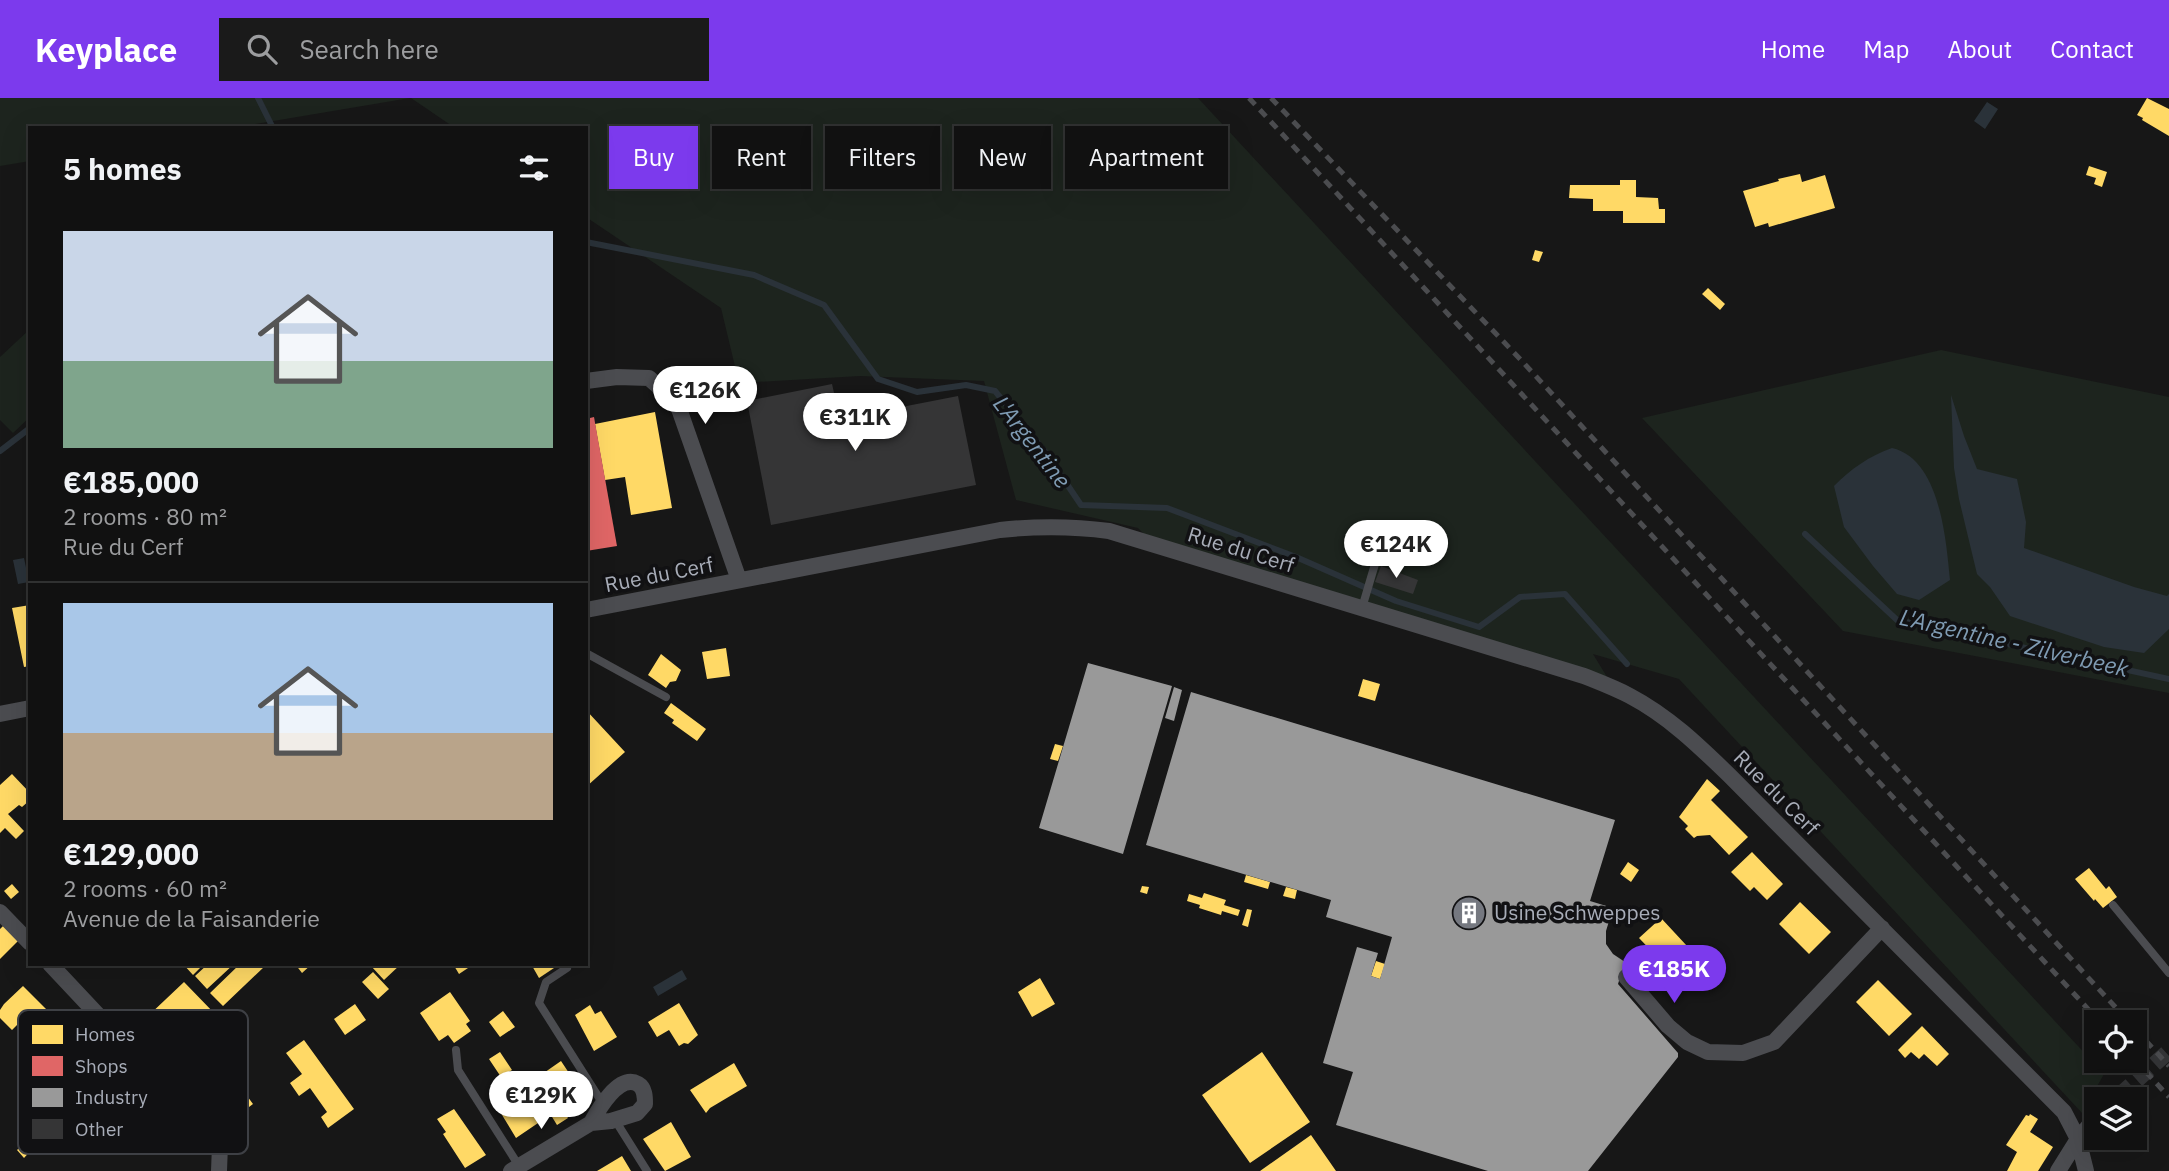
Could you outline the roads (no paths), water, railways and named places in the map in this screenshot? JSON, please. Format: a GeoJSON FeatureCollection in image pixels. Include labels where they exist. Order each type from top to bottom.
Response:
{"type":"FeatureCollection","features":[{"type":"Feature","properties":{"kind":"street","name":"Rue du Cerf"},"geometry":{"type":"LineString","coordinates":[[588,381],[617,377],[649,378],[677,403],[739,580]]}},
{"type":"Feature","properties":{"kind":"street","name":"Rue du Cerf"},"geometry":{"type":"LineString","coordinates":[[588,610],[1000,530],[1034,526],[1076,526],[1109,531],[1363,604],[1584,676],[1629,695],[1662,715],[1695,741],[2064,1112],[2078,1139],[2086,1171]]}},
{"type":"Feature","properties":{"kind":"street"},"geometry":{"type":"LineString","coordinates":[[0,714],[28,708]]}},
{"type":"Feature","properties":{"kind":"street"},"geometry":{"type":"LineString","coordinates":[[0,912],[28,941]]}},
{"type":"Feature","properties":{"kind":"street"},"geometry":{"type":"LineString","coordinates":[[1626,977],[1668,1026],[1687,1042],[1708,1052],[1743,1053],[1774,1042],[1882,928]]}},
{"type":"Feature","properties":{"kind":"street"},"geometry":{"type":"LineString","coordinates":[[52,966],[93,1010]]}},
{"type":"Feature","properties":{"kind":"street"},"geometry":{"type":"LineString","coordinates":[[516,1169],[591,1123],[615,1120],[637,1113],[645,1104],[643,1089],[639,1084],[623,1083],[614,1089],[591,1123]]}},
{"type":"Feature","properties":{"kind":"street"},"geometry":{"type":"LineString","coordinates":[[2058,1171],[2084,1132]]}},
{"type":"Feature","properties":{"kind":"lane"},"geometry":{"type":"LineString","coordinates":[[1363,604],[1375,564]]}},
{"type":"Feature","properties":{"kind":"lane"},"geometry":{"type":"LineString","coordinates":[[588,654],[666,697]]}},
{"type":"Feature","properties":{"kind":"lane"},"geometry":{"type":"LineString","coordinates":[[2113,905],[2169,973]]}},
{"type":"Feature","properties":{"kind":"lane"},"geometry":{"type":"LineString","coordinates":[[567,968],[546,982],[539,1003],[603,1104]]}},
{"type":"Feature","properties":{"kind":"lane"},"geometry":{"type":"LineString","coordinates":[[456,1051],[458,1070],[516,1169]]}},
{"type":"Feature","properties":{"kind":"lane"},"geometry":{"type":"LineString","coordinates":[[615,1120],[647,1171]]}},
{"type":"Feature","properties":{"kind":"waterway","name":"L'Argentine"},"geometry":{"type":"LineString","coordinates":[[258,98],[272,126]]}},
{"type":"Feature","properties":{"kind":"waterway","name":"L'Argentine"},"geometry":{"type":"LineString","coordinates":[[588,242],[754,275],[824,305],[878,379],[917,392],[966,385],[995,391],[1046,453],[1081,505],[1167,508],[1296,557],[1396,601],[1479,627],[1520,597],[1565,594],[1627,664]]}},
{"type":"Feature","properties":{"kind":"waterway"},"geometry":{"type":"LineString","coordinates":[[0,451],[28,430]]}},
{"type":"Feature","properties":{"kind":"waterway","name":"L'Argentine - Zilverbeek"},"geometry":{"type":"LineString","coordinates":[[1805,534],[1897,620],[2169,679]]}},
{"type":"Feature","properties":{"kind":"tunnel"},"geometry":{"type":"LineString","coordinates":[[2129,1087],[2169,1051]]}},
{"type":"Feature","properties":{"kind":"railway"},"geometry":{"type":"LineString","coordinates":[[1249,98],[2089,1010]]}},
{"type":"Feature","properties":{"kind":"railway"},"geometry":{"type":"LineString","coordinates":[[1271,98],[1521,360],[2118,1010]]}},
{"type":"Feature","properties":{"kind":"railway"},"geometry":{"type":"LineString","coordinates":[[2147,1042],[2169,1066]]}},
{"type":"Feature","properties":{"kind":"railway"},"geometry":{"type":"LineString","coordinates":[[2147,1073],[2169,1097]]}},
{"type":"Feature","properties":{"kind":"place","name":"Usine Schweppes"},"geometry":{"type":"Point","coordinates":[1469,913]}}]}
